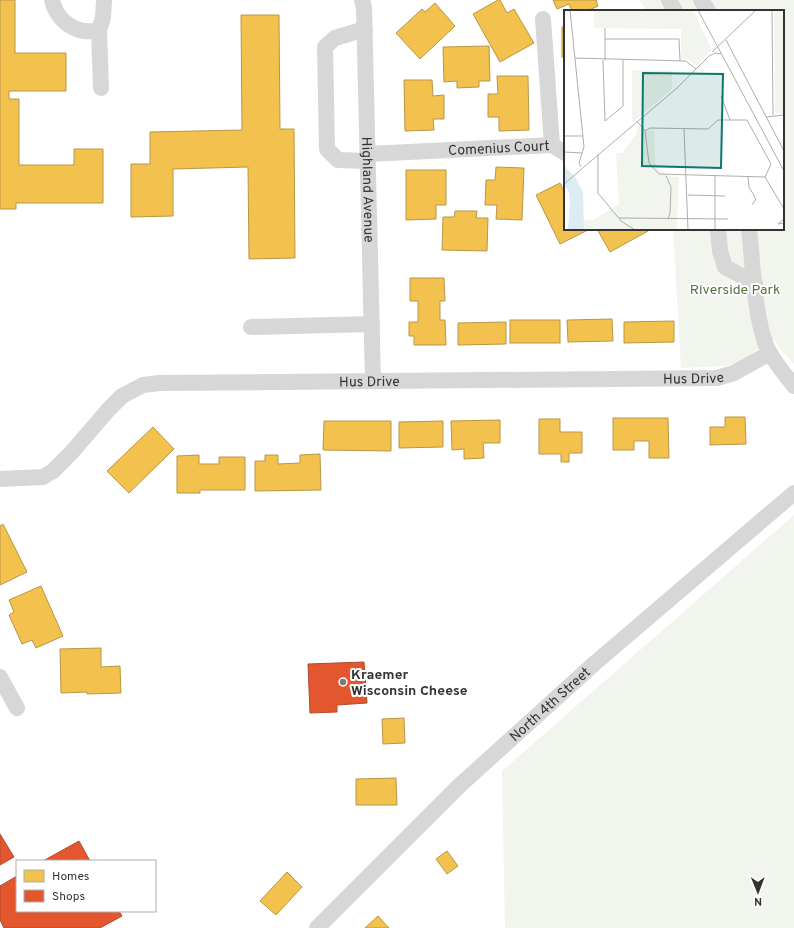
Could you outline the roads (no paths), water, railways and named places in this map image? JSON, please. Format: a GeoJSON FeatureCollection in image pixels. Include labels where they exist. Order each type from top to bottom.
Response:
{"type":"FeatureCollection","features":[{"type":"Feature","properties":{"kind":"street"},"geometry":{"type":"LineString","coordinates":[[52,0],[60,19],[80,31],[99,31]]}},
{"type":"Feature","properties":{"kind":"street"},"geometry":{"type":"LineString","coordinates":[[101,88],[99,31],[103,17],[104,0]]}},
{"type":"Feature","properties":{"kind":"street","name":"Highland Avenue"},"geometry":{"type":"LineString","coordinates":[[362,0],[365,29],[373,380]]}},
{"type":"Feature","properties":{"kind":"street"},"geometry":{"type":"LineString","coordinates":[[669,0],[674,10]]}},
{"type":"Feature","properties":{"kind":"street"},"geometry":{"type":"LineString","coordinates":[[701,0],[707,10]]}},
{"type":"Feature","properties":{"kind":"street","name":"Comenius Court"},"geometry":{"type":"LineString","coordinates":[[365,29],[335,38],[325,47],[327,149],[338,160],[558,149],[543,19]]}},
{"type":"Feature","properties":{"kind":"street"},"geometry":{"type":"LineString","coordinates":[[718,230],[720,251],[725,267],[755,283]]}},
{"type":"Feature","properties":{"kind":"street"},"geometry":{"type":"LineString","coordinates":[[749,230],[761,329],[766,346],[778,367],[794,386]]}},
{"type":"Feature","properties":{"kind":"street"},"geometry":{"type":"LineString","coordinates":[[251,327],[372,324]]}},
{"type":"Feature","properties":{"kind":"street","name":"Hus Drive"},"geometry":{"type":"LineString","coordinates":[[0,479],[43,477],[53,471],[71,454],[122,396],[143,385],[160,383],[373,380],[717,378],[734,372],[770,353]]}},
{"type":"Feature","properties":{"kind":"street","name":"North 4th Street"},"geometry":{"type":"LineString","coordinates":[[317,928],[465,781],[596,664],[794,492]]}},
{"type":"Feature","properties":{"kind":"street"},"geometry":{"type":"LineString","coordinates":[[0,677],[17,708]]}},
{"type":"Feature","properties":{"kind":"place","name":"Kraemer Wisconsin Cheese"},"geometry":{"type":"Point","coordinates":[343,682]}},
{"type":"Feature","properties":{"kind":"park label","name":"Riverside Park"},"geometry":{"type":"Point","coordinates":[735,289]}}]}
